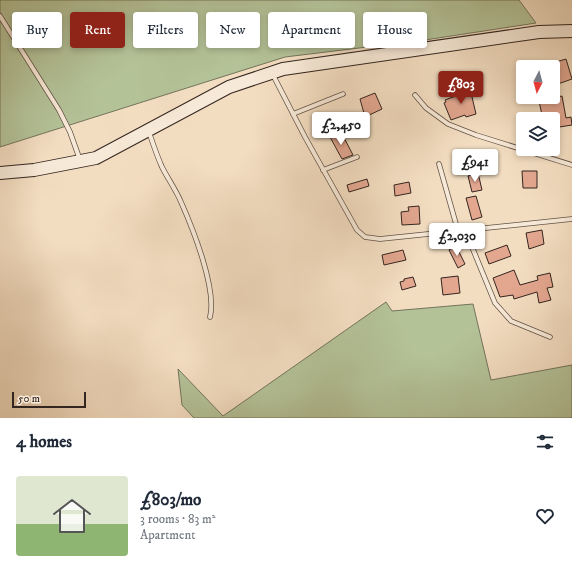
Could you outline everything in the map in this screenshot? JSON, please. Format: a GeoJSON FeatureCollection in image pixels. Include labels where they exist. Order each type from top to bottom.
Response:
{"type":"FeatureCollection","features":[{"type":"Feature","properties":{"kind":"main road"},"geometry":{"type":"LineString","coordinates":[[0,173],[34,170],[96,158],[228,87],[290,68],[539,32],[572,31]]}},
{"type":"Feature","properties":{"kind":"lane"},"geometry":{"type":"LineString","coordinates":[[0,16],[59,110],[70,132],[80,161]]}},
{"type":"Feature","properties":{"kind":"lane"},"geometry":{"type":"LineString","coordinates":[[272,73],[323,170],[357,230],[364,237],[380,240],[572,219]]}},
{"type":"Feature","properties":{"kind":"lane"},"geometry":{"type":"LineString","coordinates":[[293,114],[342,94]]}},
{"type":"Feature","properties":{"kind":"lane"},"geometry":{"type":"LineString","coordinates":[[415,95],[426,108],[448,124],[476,135],[572,165]]}},
{"type":"Feature","properties":{"kind":"lane"},"geometry":{"type":"LineString","coordinates":[[148,130],[161,166],[181,202],[197,244],[209,284],[212,302],[210,317]]}},
{"type":"Feature","properties":{"kind":"lane"},"geometry":{"type":"LineString","coordinates":[[323,170],[357,157]]}},
{"type":"Feature","properties":{"kind":"lane"},"geometry":{"type":"LineString","coordinates":[[439,164],[458,231]]}},
{"type":"Feature","properties":{"kind":"lane"},"geometry":{"type":"LineString","coordinates":[[466,230],[495,303],[511,321],[550,337]]}},
{"type":"Feature","properties":{"kind":"green space"},"geometry":{"type":"Polygon","coordinates":[[[0,0],[519,0],[536,23],[427,40],[427,12],[363,12],[363,48],[285,57],[0,147],[0,0]]]}},
{"type":"Feature","properties":{"kind":"green space"},"geometry":{"type":"Polygon","coordinates":[[[386,302],[392,311],[473,304],[491,380],[572,365],[572,418],[194,418],[182,405],[178,369],[223,416],[386,302]]]}},
{"type":"Feature","properties":{"kind":"building"},"geometry":{"type":"Polygon","coordinates":[[[566,59],[572,79],[560,83],[560,61],[566,59]]]}},
{"type":"Feature","properties":{"kind":"building"},"geometry":{"type":"Polygon","coordinates":[[[473,89],[475,96],[472,97],[476,114],[466,117],[465,115],[451,120],[444,103],[446,102],[445,100],[461,94],[460,92],[473,89]]]}},
{"type":"Feature","properties":{"kind":"building"},"geometry":{"type":"Polygon","coordinates":[[[375,93],[382,109],[365,117],[360,99],[375,93]]]}},
{"type":"Feature","properties":{"kind":"building"},"geometry":{"type":"Polygon","coordinates":[[[560,96],[562,96],[566,118],[571,117],[572,125],[560,127],[560,112],[541,112],[540,104],[560,104],[560,96]]]}},
{"type":"Feature","properties":{"kind":"building"},"geometry":{"type":"Polygon","coordinates":[[[341,132],[353,155],[342,159],[330,137],[341,132]]]}},
{"type":"Feature","properties":{"kind":"building"},"geometry":{"type":"Polygon","coordinates":[[[522,171],[537,171],[537,188],[523,188],[522,171]]]}},
{"type":"Feature","properties":{"kind":"building"},"geometry":{"type":"Polygon","coordinates":[[[478,173],[482,190],[472,192],[468,176],[478,173]]]}},
{"type":"Feature","properties":{"kind":"building"},"geometry":{"type":"Polygon","coordinates":[[[367,179],[369,186],[349,192],[347,185],[367,179]]]}},
{"type":"Feature","properties":{"kind":"building"},"geometry":{"type":"Polygon","coordinates":[[[409,182],[411,193],[395,196],[394,185],[409,182]]]}},
{"type":"Feature","properties":{"kind":"building"},"geometry":{"type":"Polygon","coordinates":[[[476,196],[482,217],[472,220],[466,198],[476,196]]]}},
{"type":"Feature","properties":{"kind":"building"},"geometry":{"type":"Polygon","coordinates":[[[419,206],[420,224],[402,225],[401,212],[409,211],[408,207],[419,206]]]}},
{"type":"Feature","properties":{"kind":"building"},"geometry":{"type":"Polygon","coordinates":[[[542,230],[544,244],[529,249],[526,233],[542,230]]]}},
{"type":"Feature","properties":{"kind":"building"},"geometry":{"type":"Polygon","coordinates":[[[507,245],[511,256],[489,264],[485,253],[507,245]]]}},
{"type":"Feature","properties":{"kind":"building"},"geometry":{"type":"Polygon","coordinates":[[[456,246],[465,264],[458,268],[449,250],[456,246]]]}},
{"type":"Feature","properties":{"kind":"building"},"geometry":{"type":"Polygon","coordinates":[[[403,250],[406,260],[384,265],[382,255],[403,250]]]}},
{"type":"Feature","properties":{"kind":"building"},"geometry":{"type":"Polygon","coordinates":[[[514,270],[520,285],[538,280],[537,276],[550,273],[553,287],[547,288],[551,300],[539,303],[537,292],[514,299],[513,295],[500,297],[493,278],[514,270]]]}},
{"type":"Feature","properties":{"kind":"building"},"geometry":{"type":"Polygon","coordinates":[[[458,276],[460,293],[443,295],[441,278],[458,276]]]}},
{"type":"Feature","properties":{"kind":"building"},"geometry":{"type":"Polygon","coordinates":[[[413,277],[416,286],[402,290],[400,282],[404,281],[404,279],[413,277]]]}}]}
